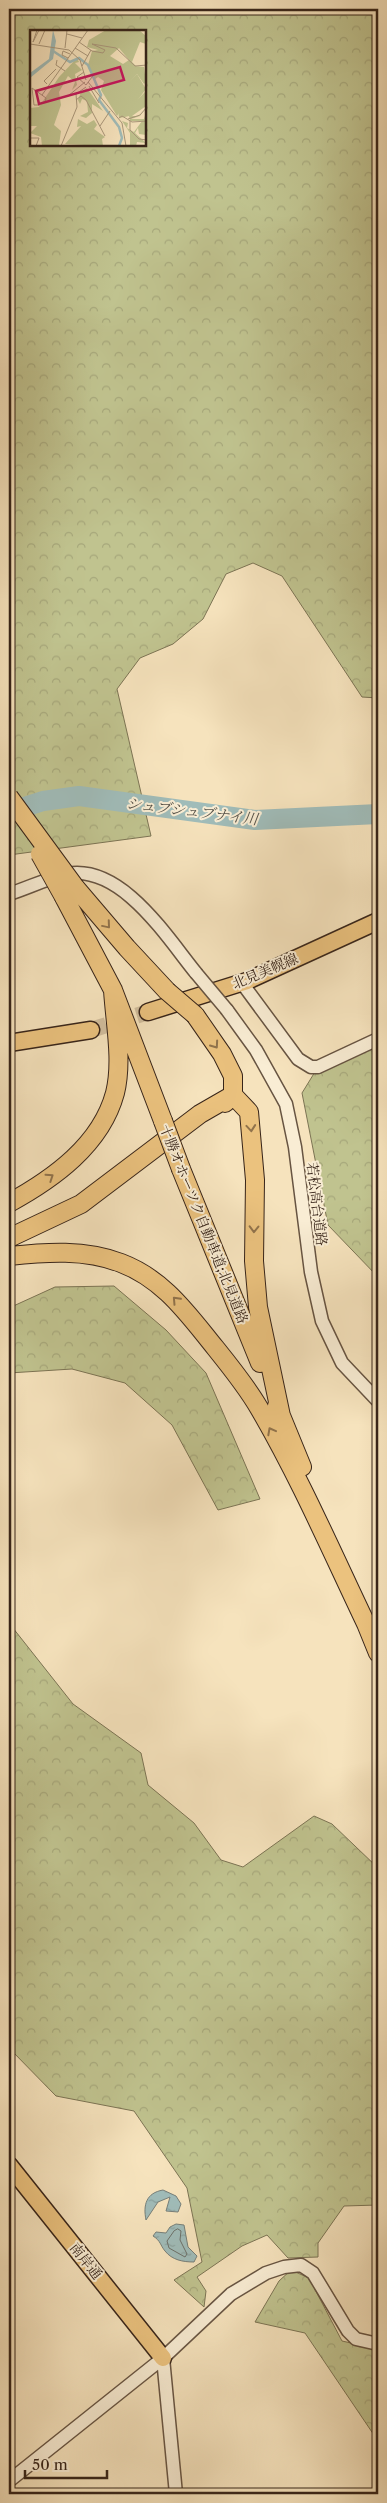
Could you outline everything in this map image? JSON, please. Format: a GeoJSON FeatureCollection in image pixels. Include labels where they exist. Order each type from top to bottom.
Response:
{"type":"FeatureCollection","features":[{"type":"Feature","properties":{"kind":"highway"},"geometry":{"type":"LineString","coordinates":[[9,797],[70,892],[127,948],[167,991],[195,1015],[222,1054],[233,1076],[233,1095],[249,1112],[255,1180],[254,1261],[258,1307],[282,1416]]}},
{"type":"Feature","properties":{"kind":"highway","name":"十勝オホーツク自動車道;北見道路"},"geometry":{"type":"LineString","coordinates":[[9,806],[42,856],[70,892],[113,990],[181,1169],[378,1653]]}},
{"type":"Feature","properties":{"kind":"highway"},"geometry":{"type":"LineString","coordinates":[[9,1203],[61,1170],[85,1146],[103,1123],[115,1093],[118,1063],[113,990]]}},
{"type":"Feature","properties":{"kind":"highway"},"geometry":{"type":"LineString","coordinates":[[9,1238],[82,1204],[200,1114],[233,1095]]}},
{"type":"Feature","properties":{"kind":"highway"},"geometry":{"type":"LineString","coordinates":[[9,1251],[82,1215],[148,1168],[233,1095]]}},
{"type":"Feature","properties":{"kind":"highway"},"geometry":{"type":"LineString","coordinates":[[9,1256],[69,1251],[120,1262],[155,1280],[176,1299],[236,1373],[258,1407],[290,1465],[370,1632]]}},
{"type":"Feature","properties":{"kind":"main road","name":"北見美幌線"},"geometry":{"type":"LineString","coordinates":[[148,1012],[242,983],[378,921]]}},
{"type":"Feature","properties":{"kind":"main road"},"geometry":{"type":"LineString","coordinates":[[9,1043],[91,1030]]}},
{"type":"Feature","properties":{"kind":"main road","name":"南岸通"},"geometry":{"type":"LineString","coordinates":[[9,2165],[163,2358]]}},
{"type":"Feature","properties":{"kind":"street","name":"若松高台道路"},"geometry":{"type":"LineString","coordinates":[[9,894],[68,874],[101,876],[127,892],[227,1010],[256,1050],[286,1104],[295,1147],[311,1272],[322,1321],[342,1362],[378,1401]]}},
{"type":"Feature","properties":{"kind":"street"},"geometry":{"type":"LineString","coordinates":[[242,983],[298,1059],[311,1067],[318,1067],[378,1039]]}},
{"type":"Feature","properties":{"kind":"street"},"geometry":{"type":"LineString","coordinates":[[9,2481],[163,2358],[231,2294],[266,2273],[284,2267],[301,2266],[313,2273],[348,2332],[356,2338],[378,2344]]}},
{"type":"Feature","properties":{"kind":"street"},"geometry":{"type":"LineString","coordinates":[[163,2358],[176,2494]]}},
{"type":"Feature","properties":{"kind":"green space"},"geometry":{"type":"Polygon","coordinates":[[[9,9],[378,9],[378,698],[362,697],[282,576],[253,563],[226,574],[203,619],[173,644],[140,658],[117,689],[151,836],[9,855],[9,9]]]}},
{"type":"Feature","properties":{"kind":"green space"},"geometry":{"type":"Polygon","coordinates":[[[378,1039],[378,1277],[328,1225],[302,1093],[318,1067],[378,1039]]]}},
{"type":"Feature","properties":{"kind":"green space"},"geometry":{"type":"Polygon","coordinates":[[[114,1286],[166,1330],[206,1373],[260,1499],[218,1510],[172,1425],[125,1383],[72,1369],[9,1373],[9,1308],[55,1287],[114,1286]]]}},
{"type":"Feature","properties":{"kind":"green space"},"geometry":{"type":"Polygon","coordinates":[[[9,1623],[73,1704],[141,1753],[148,1785],[194,1823],[221,1860],[243,1867],[314,1816],[332,1824],[378,1868],[378,2205],[344,2206],[318,2243],[318,2257],[288,2258],[267,2235],[242,2246],[197,2277],[206,2291],[204,2307],[174,2280],[202,2262],[187,2188],[134,2111],[56,2096],[11,2050],[9,2035],[9,1623]]]}},
{"type":"Feature","properties":{"kind":"green space"},"geometry":{"type":"Polygon","coordinates":[[[291,2270],[309,2278],[342,2341],[378,2349],[378,2441],[305,2333],[255,2322],[279,2281],[291,2270]]]}},
{"type":"Feature","properties":{"kind":"water"},"geometry":{"type":"Polygon","coordinates":[[[163,2190],[176,2196],[181,2204],[178,2212],[166,2211],[170,2197],[158,2202],[146,2220],[145,2209],[147,2200],[153,2194],[163,2190]]]}},
{"type":"Feature","properties":{"kind":"water"},"geometry":{"type":"Polygon","coordinates":[[[176,2224],[184,2225],[188,2247],[197,2256],[194,2262],[182,2261],[171,2257],[153,2236],[156,2232],[166,2233],[170,2227],[176,2224]]]}},
{"type":"Feature","properties":{"kind":"waterway","name":"シュブシュブナイ川"},"geometry":{"type":"LineString","coordinates":[[9,812],[43,801],[79,796],[255,820],[378,814]]}},
{"type":"Feature","properties":{"kind":"tunnel"},"geometry":{"type":"LineString","coordinates":[[91,1030],[148,1012]]}}]}
